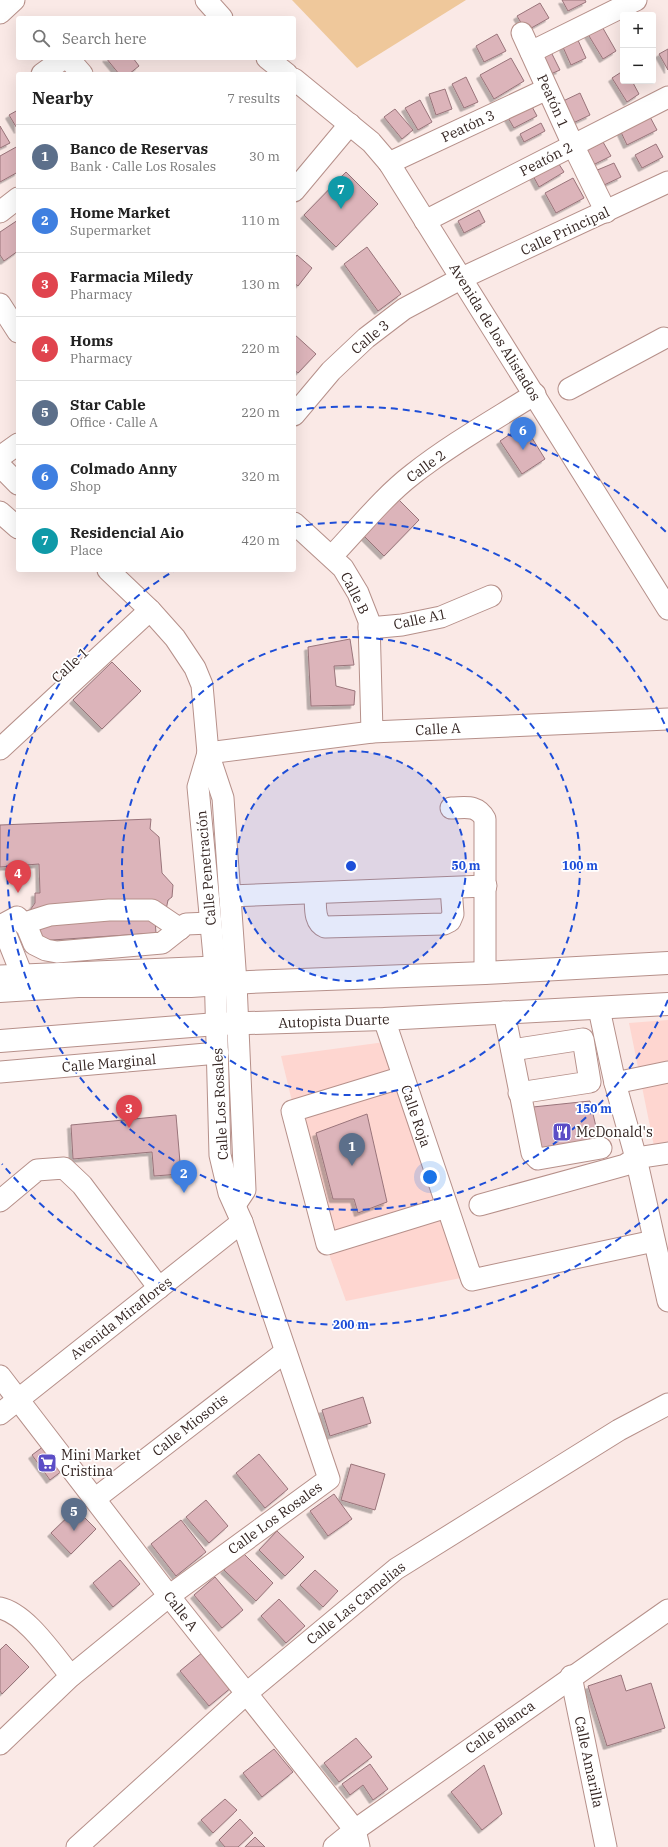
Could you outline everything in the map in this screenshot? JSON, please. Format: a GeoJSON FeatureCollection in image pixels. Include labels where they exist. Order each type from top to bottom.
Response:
{"type":"FeatureCollection","features":[{"type":"Feature","properties":{"kind":"highway"},"geometry":{"type":"LineString","coordinates":[[0,991],[78,986],[191,986],[222,978],[484,973],[668,963]]}},
{"type":"Feature","properties":{"kind":"highway","name":"Autopista Duarte"},"geometry":{"type":"LineString","coordinates":[[0,1041],[227,1024],[384,1019],[504,1012],[599,1009],[668,1004]]}},
{"type":"Feature","properties":{"kind":"street"},"geometry":{"type":"LineString","coordinates":[[0,13],[14,0]]}},
{"type":"Feature","properties":{"kind":"street"},"geometry":{"type":"LineString","coordinates":[[206,0],[220,16]]}},
{"type":"Feature","properties":{"kind":"street"},"geometry":{"type":"LineString","coordinates":[[531,52],[636,0]]}},
{"type":"Feature","properties":{"kind":"street","name":"Peatón 1"},"geometry":{"type":"LineString","coordinates":[[522,33],[573,145],[606,212]]}},
{"type":"Feature","properties":{"kind":"street"},"geometry":{"type":"LineString","coordinates":[[45,72],[61,60]]}},
{"type":"Feature","properties":{"kind":"street"},"geometry":{"type":"LineString","coordinates":[[70,60],[80,72]]}},
{"type":"Feature","properties":{"kind":"street"},"geometry":{"type":"LineString","coordinates":[[270,60],[284,72]]}},
{"type":"Feature","properties":{"kind":"street","name":"Avenida de los Alistados"},"geometry":{"type":"LineString","coordinates":[[296,81],[350,124],[370,142],[389,163],[535,394],[668,609]]}},
{"type":"Feature","properties":{"kind":"street","name":"Peatón 3"},"geometry":{"type":"LineString","coordinates":[[389,163],[547,88]]}},
{"type":"Feature","properties":{"kind":"street","name":"Peatón 2"},"geometry":{"type":"LineString","coordinates":[[425,221],[668,96]]}},
{"type":"Feature","properties":{"kind":"street"},"geometry":{"type":"LineString","coordinates":[[296,189],[350,124]]}},
{"type":"Feature","properties":{"kind":"street","name":"Calle Principal"},"geometry":{"type":"LineString","coordinates":[[462,278],[668,182]]}},
{"type":"Feature","properties":{"kind":"street"},"geometry":{"type":"LineString","coordinates":[[0,212],[16,200]]}},
{"type":"Feature","properties":{"kind":"street","name":"Calle 3"},"geometry":{"type":"LineString","coordinates":[[296,413],[331,371],[366,338],[404,309],[462,278]]}},
{"type":"Feature","properties":{"kind":"street"},"geometry":{"type":"LineString","coordinates":[[0,304],[16,329]]}},
{"type":"Feature","properties":{"kind":"street"},"geometry":{"type":"LineString","coordinates":[[569,389],[667,340]]}},
{"type":"Feature","properties":{"kind":"street","name":"Calle 2"},"geometry":{"type":"LineString","coordinates":[[332,556],[394,491],[412,475],[431,460],[535,394]]}},
{"type":"Feature","properties":{"kind":"street"},"geometry":{"type":"LineString","coordinates":[[0,457],[16,445]]}},
{"type":"Feature","properties":{"kind":"street"},"geometry":{"type":"LineString","coordinates":[[0,466],[16,482]]}},
{"type":"Feature","properties":{"kind":"street"},"geometry":{"type":"LineString","coordinates":[[0,512],[16,526]]}},
{"type":"Feature","properties":{"kind":"street","name":"Calle B"},"geometry":{"type":"LineString","coordinates":[[296,525],[332,556],[343,568],[358,592],[369,621],[372,732]]}},
{"type":"Feature","properties":{"kind":"street","name":"Calle Penetración"},"geometry":{"type":"LineString","coordinates":[[110,572],[145,605],[175,638],[195,668],[202,685],[208,753],[223,798],[230,896],[222,978]]}},
{"type":"Feature","properties":{"kind":"street","name":"Calle A1"},"geometry":{"type":"LineString","coordinates":[[369,628],[402,625],[441,617],[491,596]]}},
{"type":"Feature","properties":{"kind":"street","name":"Calle 1"},"geometry":{"type":"LineString","coordinates":[[2,739],[145,605]]}},
{"type":"Feature","properties":{"kind":"street","name":"Calle A"},"geometry":{"type":"LineString","coordinates":[[208,753],[372,732],[668,718]]}},
{"type":"Feature","properties":{"kind":"street","name":"Calle Penetración"},"geometry":{"type":"LineString","coordinates":[[208,753],[198,787],[210,922],[222,978]]}},
{"type":"Feature","properties":{"kind":"street"},"geometry":{"type":"LineString","coordinates":[[451,808],[474,808],[481,811],[485,819],[486,886],[484,973]]}},
{"type":"Feature","properties":{"kind":"street"},"geometry":{"type":"LineString","coordinates":[[230,896],[315,894],[486,886]]}},
{"type":"Feature","properties":{"kind":"street"},"geometry":{"type":"LineString","coordinates":[[315,894],[317,920],[325,927],[444,924],[450,921],[453,914],[451,888]]}},
{"type":"Feature","properties":{"kind":"street"},"geometry":{"type":"LineString","coordinates":[[25,923],[50,915],[109,910],[152,910],[180,929]]}},
{"type":"Feature","properties":{"kind":"street"},"geometry":{"type":"LineString","coordinates":[[22,975],[1,925],[17,917],[25,923],[34,944],[46,950],[57,952],[162,943],[186,924],[210,922]]}},
{"type":"Feature","properties":{"kind":"street"},"geometry":{"type":"LineString","coordinates":[[0,976],[222,978],[227,1024]]}},
{"type":"Feature","properties":{"kind":"street"},"geometry":{"type":"LineString","coordinates":[[599,1009],[615,1083],[636,1158],[668,1301]]}},
{"type":"Feature","properties":{"kind":"street"},"geometry":{"type":"LineString","coordinates":[[504,1012],[530,1148],[534,1157],[542,1158],[601,1148]]}},
{"type":"Feature","properties":{"kind":"street","name":"Calle Roja"},"geometry":{"type":"LineString","coordinates":[[384,1019],[472,1280],[654,1241]]}},
{"type":"Feature","properties":{"kind":"street","name":"Calle Los Rosales"},"geometry":{"type":"LineString","coordinates":[[0,1744],[71,1676],[169,1596],[329,1479],[239,1214],[229,1193],[220,1155],[218,1053],[227,1024]]}},
{"type":"Feature","properties":{"kind":"street","name":"Calle Los Rosales"},"geometry":{"type":"LineString","coordinates":[[227,1024],[245,1190],[239,1214]]}},
{"type":"Feature","properties":{"kind":"street"},"geometry":{"type":"LineString","coordinates":[[512,1050],[583,1039],[590,1082],[519,1093]]}},
{"type":"Feature","properties":{"kind":"street","name":"Calle Marginal"},"geometry":{"type":"LineString","coordinates":[[0,1072],[218,1053]]}},
{"type":"Feature","properties":{"kind":"street"},"geometry":{"type":"LineString","coordinates":[[615,1083],[668,1072]]}},
{"type":"Feature","properties":{"kind":"street"},"geometry":{"type":"LineString","coordinates":[[403,1077],[292,1111],[328,1244],[447,1207]]}},
{"type":"Feature","properties":{"kind":"street"},"geometry":{"type":"LineString","coordinates":[[480,1205],[625,1165],[636,1158],[668,1154]]}},
{"type":"Feature","properties":{"kind":"street"},"geometry":{"type":"LineString","coordinates":[[0,1201],[37,1170],[64,1168],[82,1185],[159,1288]]}},
{"type":"Feature","properties":{"kind":"street","name":"Avenida Miraflores"},"geometry":{"type":"LineString","coordinates":[[0,1414],[159,1288],[239,1214]]}},
{"type":"Feature","properties":{"kind":"street","name":"Calle Miosotis"},"geometry":{"type":"LineString","coordinates":[[96,1498],[285,1352]]}},
{"type":"Feature","properties":{"kind":"street","name":"Calle A"},"geometry":{"type":"LineString","coordinates":[[0,1376],[96,1498],[169,1596],[247,1693],[357,1839]]}},
{"type":"Feature","properties":{"kind":"street","name":"Calle Las Camelias"},"geometry":{"type":"LineString","coordinates":[[77,1847],[247,1693],[396,1568],[619,1430],[668,1404]]}},
{"type":"Feature","properties":{"kind":"street"},"geometry":{"type":"LineString","coordinates":[[0,1608],[11,1610],[24,1620],[71,1676]]}},
{"type":"Feature","properties":{"kind":"street","name":"Calle Blanca"},"geometry":{"type":"LineString","coordinates":[[334,1847],[357,1839],[571,1676],[668,1610]]}},
{"type":"Feature","properties":{"kind":"street","name":"Calle Amarilla"},"geometry":{"type":"LineString","coordinates":[[571,1676],[606,1847]]}},
{"type":"Feature","properties":{"kind":"shaded area"},"geometry":{"type":"Polygon","coordinates":[[[292,0],[466,0],[357,68],[292,0]]]}},
{"type":"Feature","properties":{"kind":"shaded area"},"geometry":{"type":"Polygon","coordinates":[[[668,1020],[668,1148],[655,1151],[629,1023],[668,1020]]]}},
{"type":"Feature","properties":{"kind":"shaded area"},"geometry":{"type":"Polygon","coordinates":[[[385,1042],[471,1276],[346,1301],[330,1257],[281,1056],[385,1042]]]}},
{"type":"Feature","properties":{"kind":"building"},"geometry":{"type":"Polygon","coordinates":[[[562,0],[585,0],[586,2],[568,11],[562,0]]]}},
{"type":"Feature","properties":{"kind":"building"},"geometry":{"type":"Polygon","coordinates":[[[540,3],[549,18],[526,31],[517,16],[540,3]]]}},
{"type":"Feature","properties":{"kind":"building"},"geometry":{"type":"Polygon","coordinates":[[[600,23],[616,51],[603,59],[586,31],[600,23]]]}},
{"type":"Feature","properties":{"kind":"building"},"geometry":{"type":"Polygon","coordinates":[[[497,34],[506,51],[484,62],[476,46],[497,34]]]}},
{"type":"Feature","properties":{"kind":"building"},"geometry":{"type":"Polygon","coordinates":[[[577,38],[586,58],[571,65],[562,45],[577,38]]]}},
{"type":"Feature","properties":{"kind":"building"},"geometry":{"type":"Polygon","coordinates":[[[549,48],[560,70],[546,76],[535,54],[549,48]]]}},
{"type":"Feature","properties":{"kind":"building"},"geometry":{"type":"Polygon","coordinates":[[[668,49],[668,70],[659,54],[668,49]]]}},
{"type":"Feature","properties":{"kind":"building"},"geometry":{"type":"Polygon","coordinates":[[[511,58],[524,81],[494,99],[480,75],[511,58]]]}},
{"type":"Feature","properties":{"kind":"building"},"geometry":{"type":"Polygon","coordinates":[[[108,60],[134,60],[139,66],[132,72],[117,72],[108,60]]]}},
{"type":"Feature","properties":{"kind":"building"},"geometry":{"type":"Polygon","coordinates":[[[620,73],[620,84],[634,84],[639,94],[627,102],[612,78],[620,73]]]}},
{"type":"Feature","properties":{"kind":"building"},"geometry":{"type":"Polygon","coordinates":[[[466,77],[478,102],[464,108],[452,84],[466,77]]]}},
{"type":"Feature","properties":{"kind":"building"},"geometry":{"type":"Polygon","coordinates":[[[445,89],[452,109],[436,115],[429,94],[445,89]]]}},
{"type":"Feature","properties":{"kind":"building"},"geometry":{"type":"Polygon","coordinates":[[[580,93],[590,115],[571,124],[561,102],[580,93]]]}},
{"type":"Feature","properties":{"kind":"building"},"geometry":{"type":"Polygon","coordinates":[[[420,100],[432,122],[418,130],[405,108],[420,100]]]}},
{"type":"Feature","properties":{"kind":"building"},"geometry":{"type":"Polygon","coordinates":[[[530,103],[537,116],[514,128],[507,116],[530,103]]]}},
{"type":"Feature","properties":{"kind":"building"},"geometry":{"type":"Polygon","coordinates":[[[395,109],[413,130],[402,139],[384,117],[395,109]]]}},
{"type":"Feature","properties":{"kind":"building"},"geometry":{"type":"Polygon","coordinates":[[[16,111],[16,127],[9,115],[16,111]]]}},
{"type":"Feature","properties":{"kind":"building"},"geometry":{"type":"Polygon","coordinates":[[[649,115],[657,130],[627,145],[620,130],[649,115]]]}},
{"type":"Feature","properties":{"kind":"building"},"geometry":{"type":"Polygon","coordinates":[[[541,123],[545,131],[524,142],[520,134],[541,123]]]}},
{"type":"Feature","properties":{"kind":"building"},"geometry":{"type":"Polygon","coordinates":[[[0,126],[10,143],[0,148],[0,126]]]}},
{"type":"Feature","properties":{"kind":"building"},"geometry":{"type":"Polygon","coordinates":[[[603,142],[611,156],[589,167],[582,153],[603,142]]]}},
{"type":"Feature","properties":{"kind":"building"},"geometry":{"type":"Polygon","coordinates":[[[656,144],[663,157],[642,168],[635,155],[656,144]]]}},
{"type":"Feature","properties":{"kind":"building"},"geometry":{"type":"Polygon","coordinates":[[[16,147],[16,173],[0,182],[0,156],[16,147]]]}},
{"type":"Feature","properties":{"kind":"building"},"geometry":{"type":"Polygon","coordinates":[[[555,158],[564,172],[539,187],[531,172],[555,158]]]}},
{"type":"Feature","properties":{"kind":"building"},"geometry":{"type":"Polygon","coordinates":[[[614,163],[621,177],[602,186],[595,171],[614,163]]]}},
{"type":"Feature","properties":{"kind":"building"},"geometry":{"type":"Polygon","coordinates":[[[346,172],[378,204],[336,247],[304,215],[346,172]]]}},
{"type":"Feature","properties":{"kind":"building"},"geometry":{"type":"Polygon","coordinates":[[[573,178],[584,198],[556,213],[545,193],[573,178]]]}},
{"type":"Feature","properties":{"kind":"building"},"geometry":{"type":"Polygon","coordinates":[[[479,210],[485,222],[464,233],[458,221],[479,210]]]}},
{"type":"Feature","properties":{"kind":"building"},"geometry":{"type":"Polygon","coordinates":[[[16,221],[16,252],[4,261],[0,255],[0,232],[16,221]]]}},
{"type":"Feature","properties":{"kind":"building"},"geometry":{"type":"Polygon","coordinates":[[[367,247],[401,294],[378,311],[344,264],[367,247]]]}},
{"type":"Feature","properties":{"kind":"building"},"geometry":{"type":"Polygon","coordinates":[[[297,255],[312,268],[298,286],[296,284],[297,255]]]}},
{"type":"Feature","properties":{"kind":"building"},"geometry":{"type":"Polygon","coordinates":[[[296,336],[316,354],[298,373],[296,372],[296,336]]]}},
{"type":"Feature","properties":{"kind":"building"},"geometry":{"type":"Polygon","coordinates":[[[524,425],[545,459],[522,474],[500,441],[524,425]]]}},
{"type":"Feature","properties":{"kind":"building"},"geometry":{"type":"Polygon","coordinates":[[[393,494],[419,520],[384,556],[358,530],[393,494]]]}},
{"type":"Feature","properties":{"kind":"building"},"geometry":{"type":"Polygon","coordinates":[[[350,639],[354,665],[334,666],[336,686],[355,691],[354,705],[311,706],[308,647],[350,639]]]}},
{"type":"Feature","properties":{"kind":"building"},"geometry":{"type":"Polygon","coordinates":[[[112,662],[141,691],[102,729],[73,700],[112,662]]]}},
{"type":"Feature","properties":{"kind":"building"},"geometry":{"type":"Polygon","coordinates":[[[151,819],[150,829],[159,837],[162,873],[173,885],[172,897],[168,900],[166,910],[155,920],[156,933],[37,941],[26,916],[35,903],[35,893],[40,893],[39,864],[0,867],[0,825],[151,819]]]}},
{"type":"Feature","properties":{"kind":"building","name":"McDonald's"},"geometry":{"type":"Polygon","coordinates":[[[590,1101],[600,1144],[539,1154],[533,1107],[590,1101]]]}},
{"type":"Feature","properties":{"kind":"building"},"geometry":{"type":"Polygon","coordinates":[[[367,1114],[387,1202],[358,1213],[354,1199],[333,1199],[316,1133],[367,1114]]]}},
{"type":"Feature","properties":{"kind":"building"},"geometry":{"type":"Polygon","coordinates":[[[176,1115],[181,1174],[154,1176],[152,1152],[73,1159],[71,1125],[176,1115]]]}},
{"type":"Feature","properties":{"kind":"building"},"geometry":{"type":"Polygon","coordinates":[[[363,1397],[371,1423],[330,1436],[322,1410],[363,1397]]]}},
{"type":"Feature","properties":{"kind":"building","name":"Mini Market Cristina"},"geometry":{"type":"Polygon","coordinates":[[[44,1446],[62,1471],[50,1480],[32,1455],[44,1446]]]}},
{"type":"Feature","properties":{"kind":"building"},"geometry":{"type":"Polygon","coordinates":[[[259,1454],[288,1489],[265,1508],[236,1473],[259,1454]]]}},
{"type":"Feature","properties":{"kind":"building"},"geometry":{"type":"Polygon","coordinates":[[[351,1464],[385,1474],[375,1510],[341,1500],[351,1464]]]}},
{"type":"Feature","properties":{"kind":"building"},"geometry":{"type":"Polygon","coordinates":[[[334,1494],[352,1519],[328,1536],[310,1511],[334,1494]]]}},
{"type":"Feature","properties":{"kind":"building"},"geometry":{"type":"Polygon","coordinates":[[[206,1500],[228,1526],[209,1543],[186,1517],[206,1500]]]}},
{"type":"Feature","properties":{"kind":"building"},"geometry":{"type":"Polygon","coordinates":[[[76,1509],[96,1529],[71,1554],[51,1533],[76,1509]]]}},
{"type":"Feature","properties":{"kind":"building"},"geometry":{"type":"Polygon","coordinates":[[[181,1520],[206,1552],[176,1576],[151,1544],[181,1520]]]}},
{"type":"Feature","properties":{"kind":"building"},"geometry":{"type":"Polygon","coordinates":[[[277,1531],[304,1557],[285,1576],[259,1550],[277,1531]]]}},
{"type":"Feature","properties":{"kind":"building"},"geometry":{"type":"Polygon","coordinates":[[[242,1552],[273,1583],[256,1601],[224,1570],[242,1552]]]}},
{"type":"Feature","properties":{"kind":"building"},"geometry":{"type":"Polygon","coordinates":[[[120,1560],[140,1584],[113,1607],[93,1583],[120,1560]]]}},
{"type":"Feature","properties":{"kind":"building"},"geometry":{"type":"Polygon","coordinates":[[[315,1570],[338,1591],[323,1607],[300,1585],[315,1570]]]}},
{"type":"Feature","properties":{"kind":"building"},"geometry":{"type":"Polygon","coordinates":[[[215,1577],[243,1610],[222,1628],[194,1595],[215,1577]]]}},
{"type":"Feature","properties":{"kind":"building"},"geometry":{"type":"Polygon","coordinates":[[[279,1599],[305,1626],[286,1643],[261,1616],[279,1599]]]}},
{"type":"Feature","properties":{"kind":"building"},"geometry":{"type":"Polygon","coordinates":[[[6,1644],[29,1667],[2,1694],[0,1691],[0,1650],[6,1644]]]}},
{"type":"Feature","properties":{"kind":"building"},"geometry":{"type":"Polygon","coordinates":[[[203,1652],[232,1687],[209,1706],[180,1671],[203,1652]]]}},
{"type":"Feature","properties":{"kind":"building"},"geometry":{"type":"Polygon","coordinates":[[[621,1675],[626,1691],[651,1683],[665,1728],[607,1746],[588,1686],[621,1675]]]}},
{"type":"Feature","properties":{"kind":"building"},"geometry":{"type":"Polygon","coordinates":[[[356,1738],[372,1757],[339,1782],[324,1763],[356,1738]]]}},
{"type":"Feature","properties":{"kind":"building"},"geometry":{"type":"Polygon","coordinates":[[[274,1749],[293,1772],[262,1797],[243,1773],[274,1749]]]}},
{"type":"Feature","properties":{"kind":"building"},"geometry":{"type":"Polygon","coordinates":[[[370,1764],[388,1789],[373,1800],[363,1785],[350,1795],[342,1784],[370,1764]]]}},
{"type":"Feature","properties":{"kind":"building"},"geometry":{"type":"Polygon","coordinates":[[[484,1765],[502,1814],[482,1830],[451,1792],[484,1765]]]}},
{"type":"Feature","properties":{"kind":"building"},"geometry":{"type":"Polygon","coordinates":[[[225,1799],[237,1810],[213,1833],[201,1820],[225,1799]]]}},
{"type":"Feature","properties":{"kind":"building"},"geometry":{"type":"Polygon","coordinates":[[[240,1819],[253,1833],[238,1847],[225,1847],[219,1840],[240,1819]]]}},
{"type":"Feature","properties":{"kind":"building"},"geometry":{"type":"Polygon","coordinates":[[[255,1837],[265,1847],[245,1847],[255,1837]]]}},
{"type":"Feature","properties":{"kind":"place","name":"Residencial Aio"},"geometry":{"type":"Point","coordinates":[341,209]}},
{"type":"Feature","properties":{"kind":"place","name":"Colmado Anny"},"geometry":{"type":"Point","coordinates":[523,450]}},
{"type":"Feature","properties":{"kind":"place","name":"Homs"},"geometry":{"type":"Point","coordinates":[18,893]}},
{"type":"Feature","properties":{"kind":"place","name":"Farmacia Miledy"},"geometry":{"type":"Point","coordinates":[129,1128]}},
{"type":"Feature","properties":{"kind":"place","name":"McDonald's"},"geometry":{"type":"Point","coordinates":[562,1132]}},
{"type":"Feature","properties":{"kind":"place","name":"Banco de Reservas"},"geometry":{"type":"Point","coordinates":[352,1166]}},
{"type":"Feature","properties":{"kind":"place","name":"Home Market"},"geometry":{"type":"Point","coordinates":[184,1193]}},
{"type":"Feature","properties":{"kind":"place","name":"Mini Market Cristina"},"geometry":{"type":"Point","coordinates":[47,1463]}},
{"type":"Feature","properties":{"kind":"place","name":"Star Cable"},"geometry":{"type":"Point","coordinates":[74,1531]}}]}
